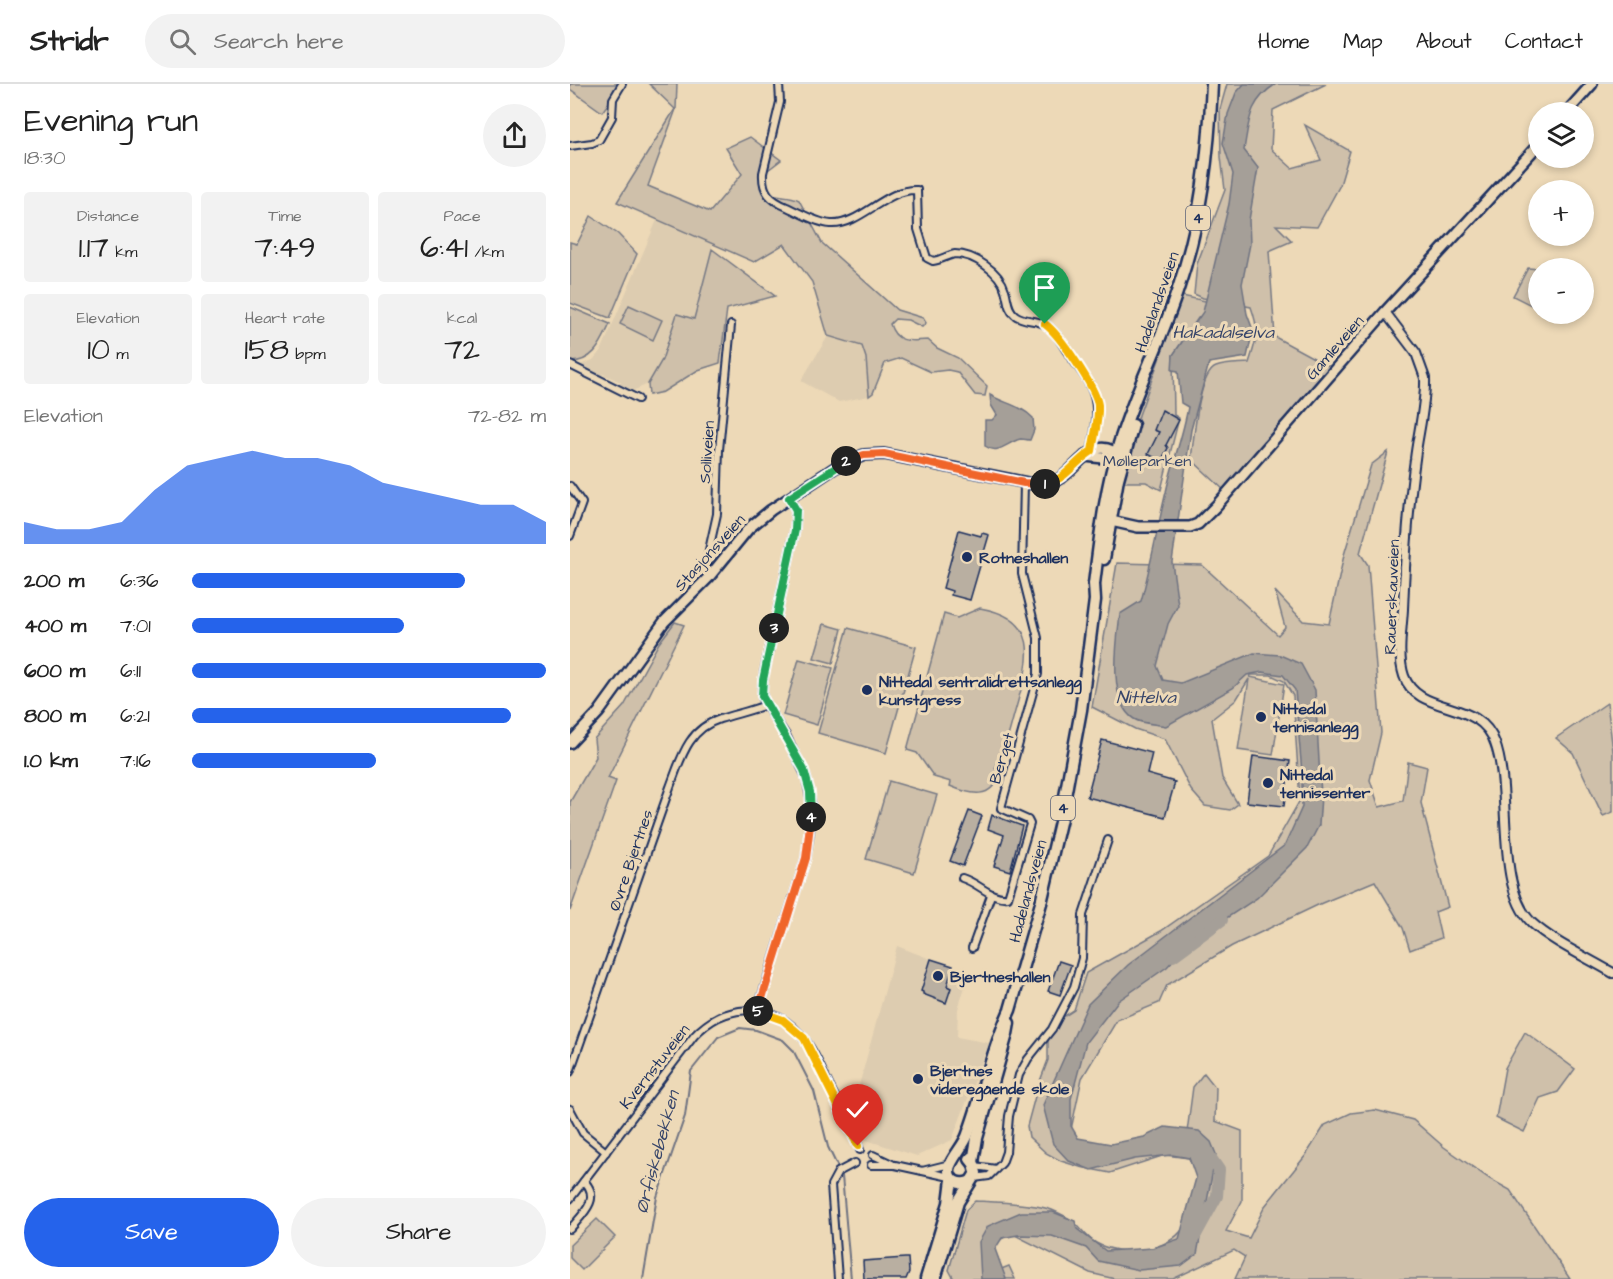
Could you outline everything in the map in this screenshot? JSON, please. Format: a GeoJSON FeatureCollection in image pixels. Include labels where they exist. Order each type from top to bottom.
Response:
{"type":"FeatureCollection","features":[{"type":"Feature","properties":{"kind":"highway","name":"Hadelandsveien"},"geometry":{"type":"LineString","coordinates":[[974,1164],[977,1138],[1007,1034],[1010,1010],[1047,880],[1063,808],[1081,710],[1095,600],[1100,584],[1118,458],[1179,287],[1197,225],[1208,158],[1212,84]]}},
{"type":"Feature","properties":{"kind":"highway","name":"Hadelandsveien"},"geometry":{"type":"LineString","coordinates":[[952,1162],[969,1134],[1001,1029],[1010,1010]]}},
{"type":"Feature","properties":{"kind":"highway"},"geometry":{"type":"LineString","coordinates":[[926,1279],[949,1203],[952,1162],[963,1156],[974,1164]]}},
{"type":"Feature","properties":{"kind":"highway","name":"4"},"geometry":{"type":"LineString","coordinates":[[935,1279],[958,1202],[971,1180],[974,1164]]}},
{"type":"Feature","properties":{"kind":"highway"},"geometry":{"type":"LineString","coordinates":[[951,1178],[958,1184],[971,1180]]}},
{"type":"Feature","properties":{"kind":"main road"},"geometry":{"type":"LineString","coordinates":[[1576,102],[1592,84]]}},
{"type":"Feature","properties":{"kind":"main road","name":"Gamleveien"},"geometry":{"type":"LineString","coordinates":[[1108,524],[1123,529],[1133,526],[1190,527],[1198,524],[1385,312],[1528,156]]}},
{"type":"Feature","properties":{"kind":"main road"},"geometry":{"type":"LineString","coordinates":[[1089,455],[1102,450],[1118,458]]}},
{"type":"Feature","properties":{"kind":"main road","name":"Stasjonsveien"},"geometry":{"type":"LineString","coordinates":[[570,743],[605,704],[664,622],[709,577],[742,534],[762,516],[850,459],[870,454],[901,457],[1024,483],[1044,484],[1058,480],[1089,455]]}},
{"type":"Feature","properties":{"kind":"street"},"geometry":{"type":"LineString","coordinates":[[570,146],[599,140],[612,117],[613,99],[622,84]]}},
{"type":"Feature","properties":{"kind":"street"},"geometry":{"type":"LineString","coordinates":[[779,84],[780,102],[763,173],[763,184],[772,201],[832,224],[843,223],[900,192],[917,190],[918,229],[927,258],[933,261],[957,254],[973,258],[988,267],[1003,284],[1012,311],[1024,319],[1037,321],[1050,328],[1085,376],[1098,405],[1089,455]]}},
{"type":"Feature","properties":{"kind":"street","name":"Rauerskauveien"},"geometry":{"type":"LineString","coordinates":[[1385,312],[1416,353],[1425,378],[1404,560],[1401,652],[1405,678],[1418,695],[1475,717],[1490,732],[1495,741],[1500,763],[1508,857],[1520,906],[1538,927],[1613,973]]}},
{"type":"Feature","properties":{"kind":"street","name":"Solliveien"},"geometry":{"type":"LineString","coordinates":[[709,577],[705,568],[717,514],[720,439],[730,325]]}},
{"type":"Feature","properties":{"kind":"street"},"geometry":{"type":"LineString","coordinates":[[570,365],[638,399]]}},
{"type":"Feature","properties":{"kind":"street","name":"Berget"},"geometry":{"type":"LineString","coordinates":[[991,895],[1008,897],[1030,824],[1028,820],[1001,808],[1039,664],[1038,638],[1022,574],[1024,483]]}},
{"type":"Feature","properties":{"kind":"street"},"geometry":{"type":"LineString","coordinates":[[570,486],[582,503],[570,536]]}},
{"type":"Feature","properties":{"kind":"street"},"geometry":{"type":"LineString","coordinates":[[757,1011],[802,869],[812,825],[810,792],[804,770],[786,735],[765,705],[762,696],[763,680],[795,530],[796,510],[789,498]]}},
{"type":"Feature","properties":{"kind":"street","name":"Øvre Bjertnes"},"geometry":{"type":"LineString","coordinates":[[570,1072],[688,742],[695,732],[710,722],[765,705]]}},
{"type":"Feature","properties":{"kind":"street"},"geometry":{"type":"LineString","coordinates":[[971,1180],[989,1176],[997,1169],[1005,1156],[1009,1116],[1019,1075],[1028,1059],[1052,1029],[1077,979],[1082,958],[1083,915],[1108,840]]}},
{"type":"Feature","properties":{"kind":"street"},"geometry":{"type":"LineString","coordinates":[[962,878],[991,895],[972,948]]}},
{"type":"Feature","properties":{"kind":"street","name":"Kvernstuveien"},"geometry":{"type":"LineString","coordinates":[[570,1199],[669,1067],[705,1025],[727,1012],[757,1011],[783,1020],[804,1038],[860,1150]]}},
{"type":"Feature","properties":{"kind":"street"},"geometry":{"type":"LineString","coordinates":[[570,1109],[583,1133],[606,1152]]}},
{"type":"Feature","properties":{"kind":"street"},"geometry":{"type":"LineString","coordinates":[[873,1155],[895,1165],[951,1178]]}},
{"type":"Feature","properties":{"kind":"street"},"geometry":{"type":"LineString","coordinates":[[921,1171],[952,1162]]}},
{"type":"Feature","properties":{"kind":"street"},"geometry":{"type":"LineString","coordinates":[[838,1279],[831,1185],[835,1175],[855,1163]]}},
{"type":"Feature","properties":{"kind":"street"},"geometry":{"type":"LineString","coordinates":[[974,1164],[997,1169]]}},
{"type":"Feature","properties":{"kind":"street"},"geometry":{"type":"LineString","coordinates":[[871,1165],[895,1165]]}},
{"type":"Feature","properties":{"kind":"street"},"geometry":{"type":"LineString","coordinates":[[570,1229],[592,1200],[591,1191],[584,1181]]}},
{"type":"Feature","properties":{"kind":"shaded area"},"geometry":{"type":"Polygon","coordinates":[[[657,220],[713,244],[694,319],[677,315],[662,360],[648,384],[628,393],[618,389],[621,382],[603,374],[600,379],[578,366],[593,360],[602,349],[657,220]]]}},
{"type":"Feature","properties":{"kind":"shaded area"},"geometry":{"type":"Polygon","coordinates":[[[828,336],[862,346],[866,357],[869,396],[839,402],[801,381],[828,336]]]}},
{"type":"Feature","properties":{"kind":"shaded area","name":"Bjertnes videregående skole"},"geometry":{"type":"Polygon","coordinates":[[[897,946],[969,974],[958,1009],[957,1037],[989,1043],[952,1140],[917,1156],[863,1139],[851,1115],[897,946]]]}},
{"type":"Feature","properties":{"kind":"green space"},"geometry":{"type":"Polygon","coordinates":[[[570,84],[623,84],[602,112],[570,89],[570,84]]]}},
{"type":"Feature","properties":{"kind":"green space"},"geometry":{"type":"Polygon","coordinates":[[[649,84],[677,84],[676,109],[648,186],[710,212],[742,174],[726,148],[750,137],[781,160],[764,173],[767,192],[799,200],[822,243],[897,310],[923,318],[926,323],[922,327],[908,320],[895,319],[890,324],[896,335],[905,340],[928,340],[937,348],[958,358],[987,386],[985,396],[975,395],[957,372],[948,370],[931,372],[901,358],[885,363],[873,393],[869,396],[866,358],[862,346],[828,336],[812,282],[784,244],[754,262],[617,202],[675,109],[649,84]]]}},
{"type":"Feature","properties":{"kind":"green space"},"geometry":{"type":"Polygon","coordinates":[[[1227,84],[1326,84],[1273,110],[1271,149],[1292,168],[1321,160],[1305,125],[1350,151],[1340,185],[1317,227],[1276,225],[1292,241],[1269,251],[1275,337],[1334,369],[1226,492],[1191,459],[1201,394],[1210,372],[1216,367],[1228,364],[1249,363],[1256,335],[1256,323],[1251,307],[1203,298],[1194,294],[1197,264],[1225,190],[1221,157],[1220,109],[1227,84]]]}},
{"type":"Feature","properties":{"kind":"green space"},"geometry":{"type":"Polygon","coordinates":[[[591,216],[618,234],[637,254],[610,318],[570,303],[570,242],[577,244],[591,216]]]}},
{"type":"Feature","properties":{"kind":"green space"},"geometry":{"type":"Polygon","coordinates":[[[712,249],[775,296],[727,309],[720,363],[698,370],[663,392],[649,395],[648,384],[662,360],[677,314],[694,319],[712,249]]]}},
{"type":"Feature","properties":{"kind":"green space"},"geometry":{"type":"Polygon","coordinates":[[[1528,268],[1528,304],[1513,296],[1528,268]]]}},
{"type":"Feature","properties":{"kind":"green space","name":"Mølleparken"},"geometry":{"type":"Polygon","coordinates":[[[1182,296],[1210,302],[1207,312],[1198,318],[1173,355],[1174,415],[1179,418],[1161,490],[1146,482],[1121,482],[1139,415],[1182,296]]]}},
{"type":"Feature","properties":{"kind":"green space"},"geometry":{"type":"Polygon","coordinates":[[[629,305],[662,320],[653,340],[620,324],[629,305]]]}},
{"type":"Feature","properties":{"kind":"green space"},"geometry":{"type":"Polygon","coordinates":[[[570,307],[610,324],[600,344],[591,355],[585,359],[570,362],[570,307]]]}},
{"type":"Feature","properties":{"kind":"green space"},"geometry":{"type":"Polygon","coordinates":[[[1388,452],[1360,553],[1368,565],[1381,733],[1370,780],[1379,807],[1403,801],[1408,762],[1427,767],[1421,803],[1448,907],[1435,912],[1441,938],[1410,950],[1403,928],[1375,881],[1322,903],[1232,946],[1167,985],[1159,1003],[1117,1020],[1082,1078],[1069,1139],[1100,1156],[1187,1132],[1193,1087],[1204,1073],[1216,1088],[1215,1121],[1242,1131],[1242,1201],[1226,1231],[1249,1238],[1265,1206],[1306,1155],[1325,1125],[1351,1113],[1375,1110],[1413,1120],[1444,1147],[1510,1190],[1570,1279],[1235,1279],[1245,1257],[1234,1250],[1173,1279],[1115,1279],[1090,1273],[1011,1233],[987,1248],[989,1274],[1009,1266],[1015,1279],[954,1279],[949,1270],[966,1210],[975,1201],[1025,1204],[1052,1210],[1073,1221],[1096,1243],[1118,1250],[1131,1251],[1156,1247],[1177,1235],[1184,1227],[1200,1180],[1189,1158],[1165,1155],[1110,1173],[1061,1161],[1046,1153],[1029,1137],[1027,1126],[1048,1060],[1048,1034],[1063,1017],[1074,1010],[1086,973],[1161,931],[1268,856],[1300,800],[1293,696],[1284,681],[1271,675],[1251,675],[1250,677],[1284,684],[1273,755],[1238,750],[1249,679],[1236,700],[1212,719],[1222,778],[1238,804],[1230,810],[1205,806],[1191,790],[1165,739],[1135,729],[1092,707],[1117,563],[1202,565],[1278,635],[1285,627],[1275,591],[1303,621],[1329,624],[1344,555],[1371,465],[1388,452]]]}},
{"type":"Feature","properties":{"kind":"green space"},"geometry":{"type":"Polygon","coordinates":[[[980,608],[1000,614],[1014,622],[1023,632],[1027,644],[1027,659],[1021,691],[1007,739],[995,768],[999,774],[996,782],[986,792],[973,793],[950,786],[951,782],[934,777],[917,753],[907,750],[944,614],[957,618],[980,608]]]}},
{"type":"Feature","properties":{"kind":"green space"},"geometry":{"type":"Polygon","coordinates":[[[675,622],[684,625],[608,778],[616,781],[570,911],[570,802],[596,757],[594,739],[624,706],[659,643],[675,622]]]}},
{"type":"Feature","properties":{"kind":"green space"},"geometry":{"type":"Polygon","coordinates":[[[824,624],[842,629],[833,663],[814,658],[824,624]]]}},
{"type":"Feature","properties":{"kind":"green space","name":"Nittedal sentralidrettsanlegg kunstgress"},"geometry":{"type":"Polygon","coordinates":[[[848,628],[916,647],[886,753],[818,733],[848,628]]]}},
{"type":"Feature","properties":{"kind":"green space"},"geometry":{"type":"Polygon","coordinates":[[[799,659],[833,668],[817,725],[783,715],[799,659]]]}},
{"type":"Feature","properties":{"kind":"green space"},"geometry":{"type":"Polygon","coordinates":[[[1607,703],[1613,751],[1613,812],[1603,816],[1573,753],[1556,738],[1607,703]]]}},
{"type":"Feature","properties":{"kind":"green space"},"geometry":{"type":"Polygon","coordinates":[[[889,781],[937,795],[914,873],[866,859],[889,781]]]}},
{"type":"Feature","properties":{"kind":"green space"},"geometry":{"type":"Polygon","coordinates":[[[1525,1032],[1575,1069],[1558,1092],[1540,1098],[1524,1132],[1496,1118],[1505,1068],[1525,1032]]]}},
{"type":"Feature","properties":{"kind":"green space"},"geometry":{"type":"Polygon","coordinates":[[[597,1219],[615,1237],[582,1270],[570,1258],[570,1245],[597,1219]]]}},
{"type":"Feature","properties":{"kind":"water","name":"Nittelva"},"geometry":{"type":"Polygon","coordinates":[[[1244,84],[1276,84],[1267,90],[1255,104],[1249,120],[1244,150],[1258,168],[1249,220],[1250,244],[1242,284],[1247,314],[1253,330],[1247,357],[1209,363],[1191,430],[1172,562],[1178,605],[1168,624],[1157,666],[1163,680],[1181,683],[1254,653],[1280,655],[1301,664],[1315,690],[1321,796],[1319,825],[1307,848],[1257,898],[1190,942],[1167,967],[1118,1001],[1086,1042],[1071,1099],[1071,1126],[1078,1138],[1111,1144],[1144,1137],[1165,1127],[1199,1131],[1211,1142],[1216,1154],[1197,1254],[1181,1266],[1139,1270],[1098,1261],[1086,1248],[1052,1236],[1018,1235],[1002,1238],[995,1249],[1006,1279],[981,1279],[979,1242],[988,1226],[1021,1212],[1053,1212],[1075,1221],[1077,1229],[1106,1251],[1153,1248],[1179,1239],[1196,1178],[1189,1158],[1172,1155],[1135,1159],[1091,1170],[1069,1161],[1053,1144],[1043,1105],[1088,1004],[1128,965],[1285,845],[1302,807],[1302,773],[1295,690],[1283,675],[1262,672],[1247,675],[1233,688],[1166,726],[1134,719],[1126,711],[1120,699],[1117,685],[1116,654],[1120,614],[1141,601],[1168,481],[1188,407],[1181,403],[1178,371],[1172,370],[1173,355],[1203,312],[1229,204],[1233,174],[1223,143],[1228,114],[1236,93],[1244,84]]]}},
{"type":"Feature","properties":{"kind":"water"},"geometry":{"type":"Polygon","coordinates":[[[990,395],[1023,410],[1033,418],[1034,430],[1030,440],[1016,440],[999,449],[990,449],[985,446],[985,420],[992,420],[997,415],[991,405],[990,395]]]}},
{"type":"Feature","properties":{"kind":"building"},"geometry":{"type":"Polygon","coordinates":[[[1162,410],[1179,420],[1166,445],[1168,448],[1161,461],[1148,454],[1159,432],[1154,430],[1162,410]]]}},
{"type":"Feature","properties":{"kind":"building","name":"Rotneshallen"},"geometry":{"type":"Polygon","coordinates":[[[959,530],[981,536],[982,533],[989,535],[970,600],[951,595],[952,591],[943,588],[959,530]]]}},
{"type":"Feature","properties":{"kind":"building"},"geometry":{"type":"Polygon","coordinates":[[[1102,740],[1152,753],[1147,774],[1175,782],[1165,817],[1087,797],[1102,740]]]}},
{"type":"Feature","properties":{"kind":"building","name":"Nittedal tennissenter"},"geometry":{"type":"Polygon","coordinates":[[[1253,756],[1290,761],[1284,806],[1247,802],[1253,756]]]}},
{"type":"Feature","properties":{"kind":"building"},"geometry":{"type":"Polygon","coordinates":[[[969,811],[982,816],[963,866],[950,861],[969,811]]]}},
{"type":"Feature","properties":{"kind":"building"},"geometry":{"type":"Polygon","coordinates":[[[992,815],[1022,826],[1010,871],[994,866],[1004,835],[988,829],[992,815]]]}},
{"type":"Feature","properties":{"kind":"building","name":"Bjertneshallen"},"geometry":{"type":"Polygon","coordinates":[[[931,959],[953,966],[947,986],[951,988],[946,1003],[923,994],[921,991],[931,959]]]}},
{"type":"Feature","properties":{"kind":"building"},"geometry":{"type":"Polygon","coordinates":[[[1059,961],[1071,965],[1060,995],[1048,991],[1059,961]]]}},
{"type":"Feature","properties":{"kind":"building"},"geometry":{"type":"Polygon","coordinates":[[[908,1258],[909,1272],[906,1279],[864,1279],[863,1261],[908,1258]]]}},
{"type":"Feature","properties":{"kind":"waterway","name":"Nittelva"},"geometry":{"type":"LineString","coordinates":[[1173,956],[1222,920]]}},
{"type":"Feature","properties":{"kind":"waterway","name":"Ørfiskebekken"},"geometry":{"type":"LineString","coordinates":[[643,1279],[657,1197],[685,1116],[691,1071],[718,1037],[740,1028],[756,1030],[783,1040],[793,1050],[814,1091],[828,1147],[842,1176],[851,1279]]}},
{"type":"Feature","properties":{"kind":"waterway","name":"Nittelva"},"geometry":{"type":"LineString","coordinates":[[1194,1238],[1217,1196],[1219,1170],[1206,1151]]}},
{"type":"Feature","properties":{"kind":"place","name":"Rotneshallen"},"geometry":{"type":"Point","coordinates":[967,557]}},
{"type":"Feature","properties":{"kind":"place","name":"Nittedal sentralidrettsanlegg kunstgress"},"geometry":{"type":"Point","coordinates":[867,690]}},
{"type":"Feature","properties":{"kind":"place","name":"Nittedal tennisanlegg"},"geometry":{"type":"Point","coordinates":[1261,717]}},
{"type":"Feature","properties":{"kind":"place","name":"Nittedal tennissenter"},"geometry":{"type":"Point","coordinates":[1268,783]}},
{"type":"Feature","properties":{"kind":"place","name":"Bjertneshallen"},"geometry":{"type":"Point","coordinates":[938,976]}},
{"type":"Feature","properties":{"kind":"place","name":"Bjertnes videregående skole"},"geometry":{"type":"Point","coordinates":[918,1079]}},
{"type":"Feature","properties":{"kind":"route"},"geometry":{"type":"LineString","coordinates":[[858,1146],[808,1043],[796,1029],[783,1020],[757,1011],[802,869],[812,825],[810,792],[804,770],[786,735],[765,705],[762,696],[764,673],[795,530],[796,510],[789,498],[850,459],[870,454],[901,457],[1038,485],[1062,478],[1079,460],[1092,451],[1098,405],[1085,376],[1057,336],[1045,324]]}},
{"type":"Feature","properties":{"kind":"water label","name":"Hakadalselva"},"geometry":{"type":"Point","coordinates":[1223,332]}}]}
